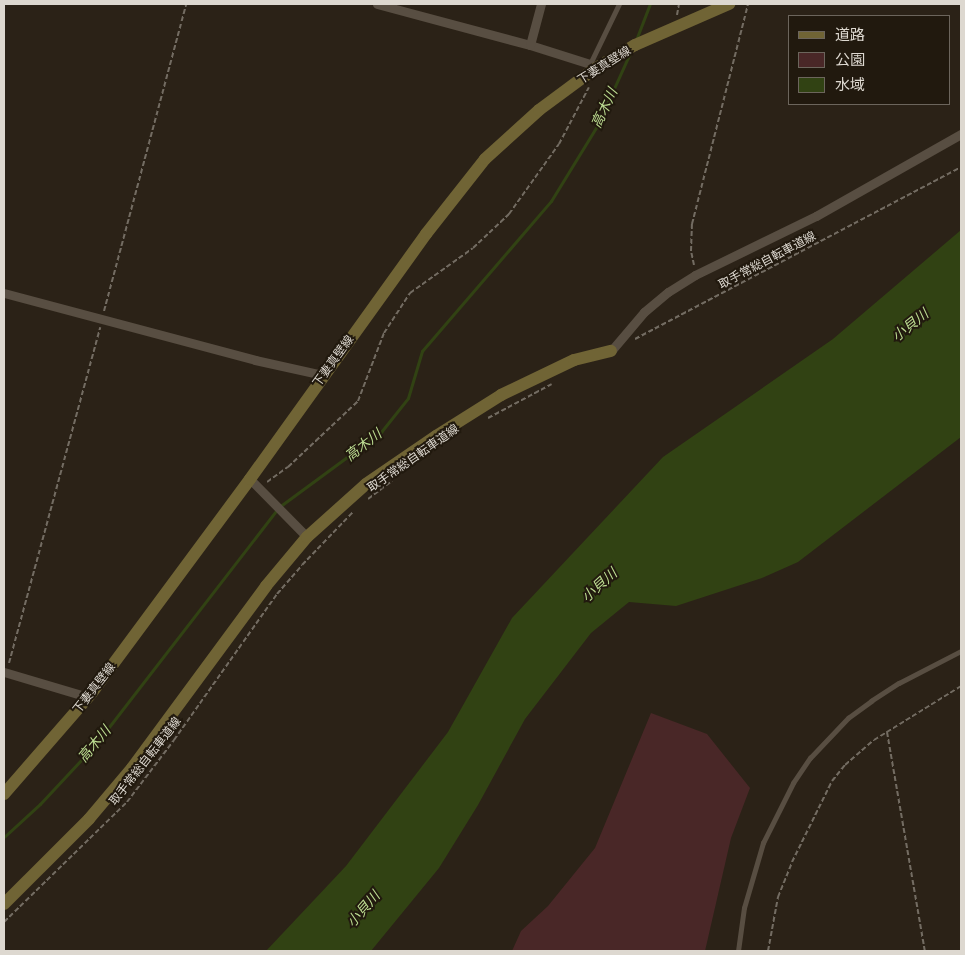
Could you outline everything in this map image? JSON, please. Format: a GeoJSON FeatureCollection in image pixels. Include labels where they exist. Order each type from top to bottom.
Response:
{"type":"FeatureCollection","features":[{"type":"Feature","properties":{"kind":"main road","name":"下妻真壁線"},"geometry":{"type":"LineString","coordinates":[[4,794],[88,697],[255,484],[323,375],[426,234],[486,159],[538,110],[595,66],[667,30],[729,4]]}},
{"type":"Feature","properties":{"kind":"main road"},"geometry":{"type":"LineString","coordinates":[[4,904],[89,820],[132,768],[266,586],[307,536],[366,484],[436,436],[501,395],[574,360],[611,351]]}},
{"type":"Feature","properties":{"kind":"street"},"geometry":{"type":"LineString","coordinates":[[376,4],[530,45],[595,66]]}},
{"type":"Feature","properties":{"kind":"street"},"geometry":{"type":"LineString","coordinates":[[530,45],[541,4]]}},
{"type":"Feature","properties":{"kind":"street"},"geometry":{"type":"LineString","coordinates":[[611,351],[644,312],[668,292],[696,275],[816,216],[961,134]]}},
{"type":"Feature","properties":{"kind":"street"},"geometry":{"type":"LineString","coordinates":[[4,293],[261,362],[323,375]]}},
{"type":"Feature","properties":{"kind":"street"},"geometry":{"type":"LineString","coordinates":[[255,484],[307,536]]}},
{"type":"Feature","properties":{"kind":"street"},"geometry":{"type":"LineString","coordinates":[[5,672],[88,697]]}},
{"type":"Feature","properties":{"kind":"lane"},"geometry":{"type":"LineString","coordinates":[[595,66],[619,4]]}},
{"type":"Feature","properties":{"kind":"lane"},"geometry":{"type":"LineString","coordinates":[[738,951],[744,908],[763,843],[777,812],[810,758],[848,718],[871,701],[899,683],[961,651]]}},
{"type":"Feature","properties":{"kind":"path"},"geometry":{"type":"LineString","coordinates":[[5,672],[186,4]]}},
{"type":"Feature","properties":{"kind":"path"},"geometry":{"type":"LineString","coordinates":[[696,275],[691,251],[692,224],[748,4]]}},
{"type":"Feature","properties":{"kind":"path"},"geometry":{"type":"LineString","coordinates":[[255,484],[274,479],[358,401],[384,334],[393,317],[410,293],[472,248],[509,214],[559,144],[588,92],[595,66]]}},
{"type":"Feature","properties":{"kind":"path","name":"取手常総自転車道線"},"geometry":{"type":"LineString","coordinates":[[628,342],[961,167]]}},
{"type":"Feature","properties":{"kind":"path"},"geometry":{"type":"LineString","coordinates":[[483,421],[557,382]]}},
{"type":"Feature","properties":{"kind":"path","name":"取手常総自転車道線"},"geometry":{"type":"LineString","coordinates":[[362,504],[396,479]]}},
{"type":"Feature","properties":{"kind":"path","name":"取手常総自転車道線"},"geometry":{"type":"LineString","coordinates":[[4,922],[127,802],[174,740],[277,594],[302,565],[355,511]]}},
{"type":"Feature","properties":{"kind":"path"},"geometry":{"type":"LineString","coordinates":[[768,951],[778,897],[792,862],[824,795],[845,765],[874,740],[961,686]]}},
{"type":"Feature","properties":{"kind":"path"},"geometry":{"type":"LineString","coordinates":[[887,732],[925,951]]}},
{"type":"Feature","properties":{"kind":"green space"},"geometry":{"type":"Polygon","coordinates":[[[651,713],[707,734],[750,788],[731,838],[705,951],[512,951],[521,931],[548,906],[595,848],[651,713]]]}},
{"type":"Feature","properties":{"kind":"water","name":"小貝川"},"geometry":{"type":"Polygon","coordinates":[[[961,230],[961,437],[798,562],[762,578],[676,606],[629,602],[591,633],[525,719],[478,805],[439,868],[371,951],[266,951],[346,866],[448,732],[512,618],[663,457],[833,339],[961,230]]]}},
{"type":"Feature","properties":{"kind":"waterway","name":"高木川"},"geometry":{"type":"LineString","coordinates":[[636,40],[650,4]]}},
{"type":"Feature","properties":{"kind":"waterway","name":"高木川"},"geometry":{"type":"LineString","coordinates":[[4,837],[40,804],[95,745],[279,507],[381,432],[408,398],[422,351],[551,201],[597,126],[630,53]]}}]}
